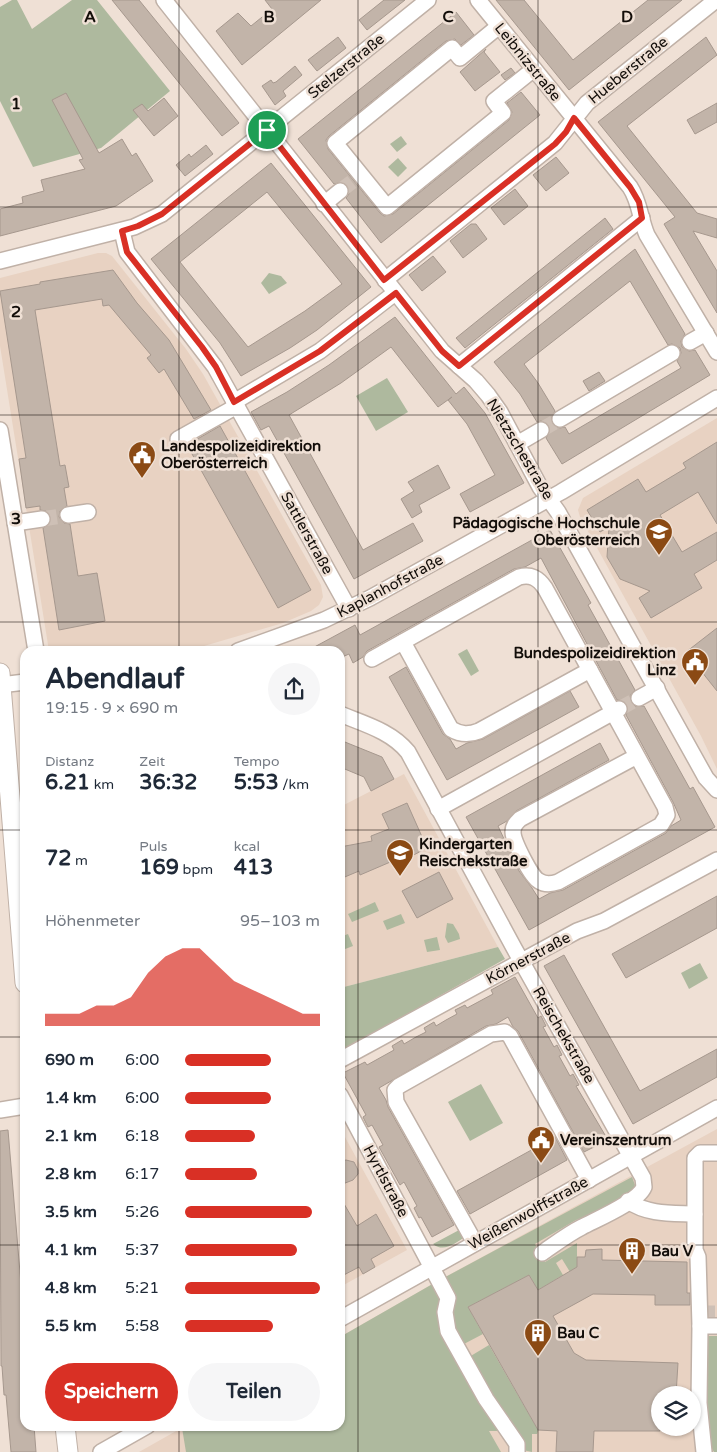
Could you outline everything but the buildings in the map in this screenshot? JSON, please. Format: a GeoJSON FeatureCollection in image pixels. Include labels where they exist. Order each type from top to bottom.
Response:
{"type":"FeatureCollection","features":[{"type":"Feature","properties":{"kind":"main road"},"geometry":{"type":"LineString","coordinates":[[1,681],[20,920]]}},
{"type":"Feature","properties":{"kind":"main road"},"geometry":{"type":"LineString","coordinates":[[66,1431],[68,1452]]}},
{"type":"Feature","properties":{"kind":"street","name":"Nietzschestraße"},"geometry":{"type":"LineString","coordinates":[[164,0],[251,108],[384,280],[442,351],[476,381],[500,412],[540,487],[558,512],[706,778],[717,790]]}},
{"type":"Feature","properties":{"kind":"street","name":"Stelzerstraße"},"geometry":{"type":"LineString","coordinates":[[0,261],[122,231],[138,226],[162,214],[428,0]]}},
{"type":"Feature","properties":{"kind":"street","name":"Leibnizstraße"},"geometry":{"type":"LineString","coordinates":[[478,0],[630,187],[639,202],[647,235],[717,352]]}},
{"type":"Feature","properties":{"kind":"street","name":"Hueberstraße"},"geometry":{"type":"LineString","coordinates":[[384,280],[555,144],[566,132],[586,103],[716,0]]}},
{"type":"Feature","properties":{"kind":"street"},"geometry":{"type":"LineString","coordinates":[[500,26],[460,58],[452,48],[334,143],[359,176],[387,207],[503,113],[494,101],[534,69]]}},
{"type":"Feature","properties":{"kind":"street"},"geometry":{"type":"LineString","coordinates":[[324,204],[340,191]]}},
{"type":"Feature","properties":{"kind":"street"},"geometry":{"type":"LineString","coordinates":[[459,366],[642,218]]}},
{"type":"Feature","properties":{"kind":"street","name":"Sattlerstraße"},"geometry":{"type":"LineString","coordinates":[[122,231],[127,252],[216,367],[348,609]]}},
{"type":"Feature","properties":{"kind":"street"},"geometry":{"type":"LineString","coordinates":[[178,439],[320,351],[396,293]]}},
{"type":"Feature","properties":{"kind":"street"},"geometry":{"type":"LineString","coordinates":[[690,342],[706,333]]}},
{"type":"Feature","properties":{"kind":"street"},"geometry":{"type":"LineString","coordinates":[[560,419],[672,353]]}},
{"type":"Feature","properties":{"kind":"street","name":"Kaplanhofstraße"},"geometry":{"type":"LineString","coordinates":[[253,646],[292,633],[348,609],[549,499],[717,398]]}},
{"type":"Feature","properties":{"kind":"street"},"geometry":{"type":"LineString","coordinates":[[0,430],[35,646]]}},
{"type":"Feature","properties":{"kind":"street"},"geometry":{"type":"LineString","coordinates":[[517,444],[541,430]]}},
{"type":"Feature","properties":{"kind":"street"},"geometry":{"type":"LineString","coordinates":[[68,515],[88,512]]}},
{"type":"Feature","properties":{"kind":"street"},"geometry":{"type":"LineString","coordinates":[[15,523],[42,519]]}},
{"type":"Feature","properties":{"kind":"street"},"geometry":{"type":"LineString","coordinates":[[372,659],[519,577],[532,576],[539,579],[590,670],[616,711],[637,756],[665,807],[667,815],[661,825],[558,882],[550,884],[538,881],[534,878],[514,839],[513,830],[515,824],[520,819],[637,756]]}},
{"type":"Feature","properties":{"kind":"street"},"geometry":{"type":"LineString","coordinates":[[403,642],[451,729],[464,734],[479,731],[590,670]]}},
{"type":"Feature","properties":{"kind":"street"},"geometry":{"type":"LineString","coordinates":[[1,681],[20,682]]}},
{"type":"Feature","properties":{"kind":"street"},"geometry":{"type":"LineString","coordinates":[[639,698],[657,688]]}},
{"type":"Feature","properties":{"kind":"street"},"geometry":{"type":"LineString","coordinates":[[438,809],[616,711]]}},
{"type":"Feature","properties":{"kind":"street","name":"Reischekstraße"},"geometry":{"type":"LineString","coordinates":[[345,716],[390,735],[400,742],[408,752],[521,961],[643,1178],[644,1187],[638,1196],[628,1201]]}},
{"type":"Feature","properties":{"kind":"street","name":"Körnerstraße"},"geometry":{"type":"LineString","coordinates":[[345,1057],[521,961],[576,932],[604,921],[717,860]]}},
{"type":"Feature","properties":{"kind":"street"},"geometry":{"type":"LineString","coordinates":[[475,1243],[396,1102],[394,1095],[395,1090],[399,1086],[491,1034],[505,1032],[510,1036],[589,1180]]}},
{"type":"Feature","properties":{"kind":"street","name":"Hyrtlstraße"},"geometry":{"type":"LineString","coordinates":[[345,1105],[448,1298],[445,1312],[448,1331],[486,1399],[517,1444],[517,1452]]}},
{"type":"Feature","properties":{"kind":"street"},"geometry":{"type":"LineString","coordinates":[[0,1107],[20,1106]]}},
{"type":"Feature","properties":{"kind":"street","name":"Weißenwolffstraße"},"geometry":{"type":"LineString","coordinates":[[345,1316],[717,1108]]}},
{"type":"Feature","properties":{"kind":"street"},"geometry":{"type":"LineString","coordinates":[[704,1452],[699,1403],[700,1326],[698,1257],[695,1250],[695,1158],[700,1153],[717,1153]]}},
{"type":"Feature","properties":{"kind":"street"},"geometry":{"type":"LineString","coordinates":[[542,1253],[581,1227],[600,1219],[628,1201],[637,1207],[649,1211],[695,1214]]}},
{"type":"Feature","properties":{"kind":"street"},"geometry":{"type":"LineString","coordinates":[[700,1326],[717,1326]]}},
{"type":"Feature","properties":{"kind":"street"},"geometry":{"type":"LineString","coordinates":[[102,1452],[138,1431]]}},
{"type":"Feature","properties":{"kind":"shaded area","name":"Landespolizeidirektion Oberösterreich"},"geometry":{"type":"Polygon","coordinates":[[[98,253],[106,253],[112,256],[186,349],[203,374],[321,585],[323,597],[319,605],[311,611],[283,623],[204,646],[48,646],[0,346],[0,278],[98,253]]]}},
{"type":"Feature","properties":{"kind":"shaded area","name":"Pädagogische Hochschule Oberösterreich"},"geometry":{"type":"Polygon","coordinates":[[[717,418],[717,769],[701,736],[580,517],[578,510],[583,498],[717,418]]]}},
{"type":"Feature","properties":{"kind":"shaded area","name":"Kindergarten Reischekstraße"},"geometry":{"type":"Polygon","coordinates":[[[404,774],[498,947],[345,987],[345,804],[404,774]]]}},
{"type":"Feature","properties":{"kind":"shaded area"},"geometry":{"type":"Polygon","coordinates":[[[717,1129],[717,1452],[139,1452],[176,1431],[345,1431],[345,1334],[436,1282],[717,1129]]]}},
{"type":"Feature","properties":{"kind":"shaded area"},"geometry":{"type":"Polygon","coordinates":[[[345,1137],[407,1250],[345,1284],[345,1137]]]}},
{"type":"Feature","properties":{"kind":"green space"},"geometry":{"type":"Polygon","coordinates":[[[12,0],[17,0],[32,29],[72,0],[97,0],[170,91],[101,148],[33,167],[0,101],[0,7],[12,0]]]}},
{"type":"Feature","properties":{"kind":"green space"},"geometry":{"type":"Polygon","coordinates":[[[401,136],[407,144],[397,152],[390,144],[401,136]]]}},
{"type":"Feature","properties":{"kind":"green space"},"geometry":{"type":"Polygon","coordinates":[[[398,158],[407,168],[398,177],[388,167],[398,158]]]}},
{"type":"Feature","properties":{"kind":"green space"},"geometry":{"type":"Polygon","coordinates":[[[269,273],[281,276],[287,283],[269,294],[261,283],[269,273]]]}},
{"type":"Feature","properties":{"kind":"green space"},"geometry":{"type":"Polygon","coordinates":[[[387,378],[408,412],[376,431],[356,396],[387,378]]]}},
{"type":"Feature","properties":{"kind":"green space"},"geometry":{"type":"Polygon","coordinates":[[[467,649],[479,671],[471,676],[458,654],[467,649]]]}},
{"type":"Feature","properties":{"kind":"green space"},"geometry":{"type":"Polygon","coordinates":[[[375,902],[379,911],[352,922],[348,914],[375,902]]]}},
{"type":"Feature","properties":{"kind":"green space"},"geometry":{"type":"Polygon","coordinates":[[[401,914],[405,923],[387,930],[383,921],[401,914]]]}},
{"type":"Feature","properties":{"kind":"green space"},"geometry":{"type":"Polygon","coordinates":[[[447,923],[453,924],[460,939],[448,943],[445,937],[447,923]]]}},
{"type":"Feature","properties":{"kind":"green space"},"geometry":{"type":"Polygon","coordinates":[[[348,934],[353,946],[345,949],[345,935],[348,934]]]}},
{"type":"Feature","properties":{"kind":"green space"},"geometry":{"type":"Polygon","coordinates":[[[437,937],[440,950],[427,952],[424,940],[437,937]]]}},
{"type":"Feature","properties":{"kind":"green space"},"geometry":{"type":"Polygon","coordinates":[[[498,947],[505,959],[345,1049],[345,987],[498,947]]]}},
{"type":"Feature","properties":{"kind":"green space"},"geometry":{"type":"Polygon","coordinates":[[[700,963],[708,978],[689,989],[681,973],[700,963]]]}},
{"type":"Feature","properties":{"kind":"green space"},"geometry":{"type":"Polygon","coordinates":[[[481,1084],[503,1123],[470,1141],[448,1102],[481,1084]]]}},
{"type":"Feature","properties":{"kind":"green space"},"geometry":{"type":"Polygon","coordinates":[[[632,1177],[635,1185],[632,1192],[597,1214],[576,1220],[535,1244],[545,1262],[577,1243],[577,1267],[570,1272],[562,1259],[556,1263],[563,1275],[538,1290],[529,1275],[468,1307],[483,1334],[462,1345],[469,1357],[489,1345],[538,1430],[537,1434],[532,1434],[532,1452],[523,1450],[496,1427],[498,1431],[489,1431],[501,1452],[186,1452],[182,1431],[345,1431],[345,1334],[436,1282],[632,1177]]]}},
{"type":"Feature","properties":{"kind":"green space"},"geometry":{"type":"Polygon","coordinates":[[[461,1229],[465,1237],[453,1244],[441,1248],[433,1244],[461,1229]]]}},
{"type":"Feature","properties":{"kind":"green space"},"geometry":{"type":"Polygon","coordinates":[[[706,1336],[717,1336],[717,1452],[714,1452],[710,1445],[706,1415],[706,1336]]]}},
{"type":"Feature","properties":{"kind":"tunnel"},"geometry":{"type":"LineString","coordinates":[[340,191],[357,178]]}},
{"type":"Feature","properties":{"kind":"tunnel"},"geometry":{"type":"LineString","coordinates":[[541,430],[560,419]]}},
{"type":"Feature","properties":{"kind":"tunnel"},"geometry":{"type":"LineString","coordinates":[[42,519],[68,515]]}},
{"type":"Feature","properties":{"kind":"tunnel"},"geometry":{"type":"LineString","coordinates":[[619,709],[639,698]]}},
{"type":"Feature","properties":{"kind":"tunnel"},"geometry":{"type":"LineString","coordinates":[[700,1313],[717,1313]]}},
{"type":"Feature","properties":{"kind":"place","name":"Landespolizeidirektion Oberösterreich"},"geometry":{"type":"Point","coordinates":[142,479]}},
{"type":"Feature","properties":{"kind":"place","name":"Pädagogische Hochschule Oberösterreich"},"geometry":{"type":"Point","coordinates":[659,556]}},
{"type":"Feature","properties":{"kind":"place","name":"Bundespolizeidirektion Linz"},"geometry":{"type":"Point","coordinates":[695,686]}},
{"type":"Feature","properties":{"kind":"place","name":"Kindergarten Reischekstraße"},"geometry":{"type":"Point","coordinates":[400,877]}},
{"type":"Feature","properties":{"kind":"place","name":"Vereinszentrum"},"geometry":{"type":"Point","coordinates":[541,1164]}},
{"type":"Feature","properties":{"kind":"place","name":"Bau V"},"geometry":{"type":"Point","coordinates":[632,1275]}},
{"type":"Feature","properties":{"kind":"place","name":"Bau C"},"geometry":{"type":"Point","coordinates":[538,1357]}},
{"type":"Feature","properties":{"kind":"route"},"geometry":{"type":"LineString","coordinates":[[574,118],[635,194],[639,202],[642,218],[459,366],[442,351],[396,293],[320,351],[234,402],[216,367],[202,347],[127,252],[122,231],[150,221],[162,214],[267,130],[275,143],[384,280],[555,144],[566,132],[574,118]]}}]}
